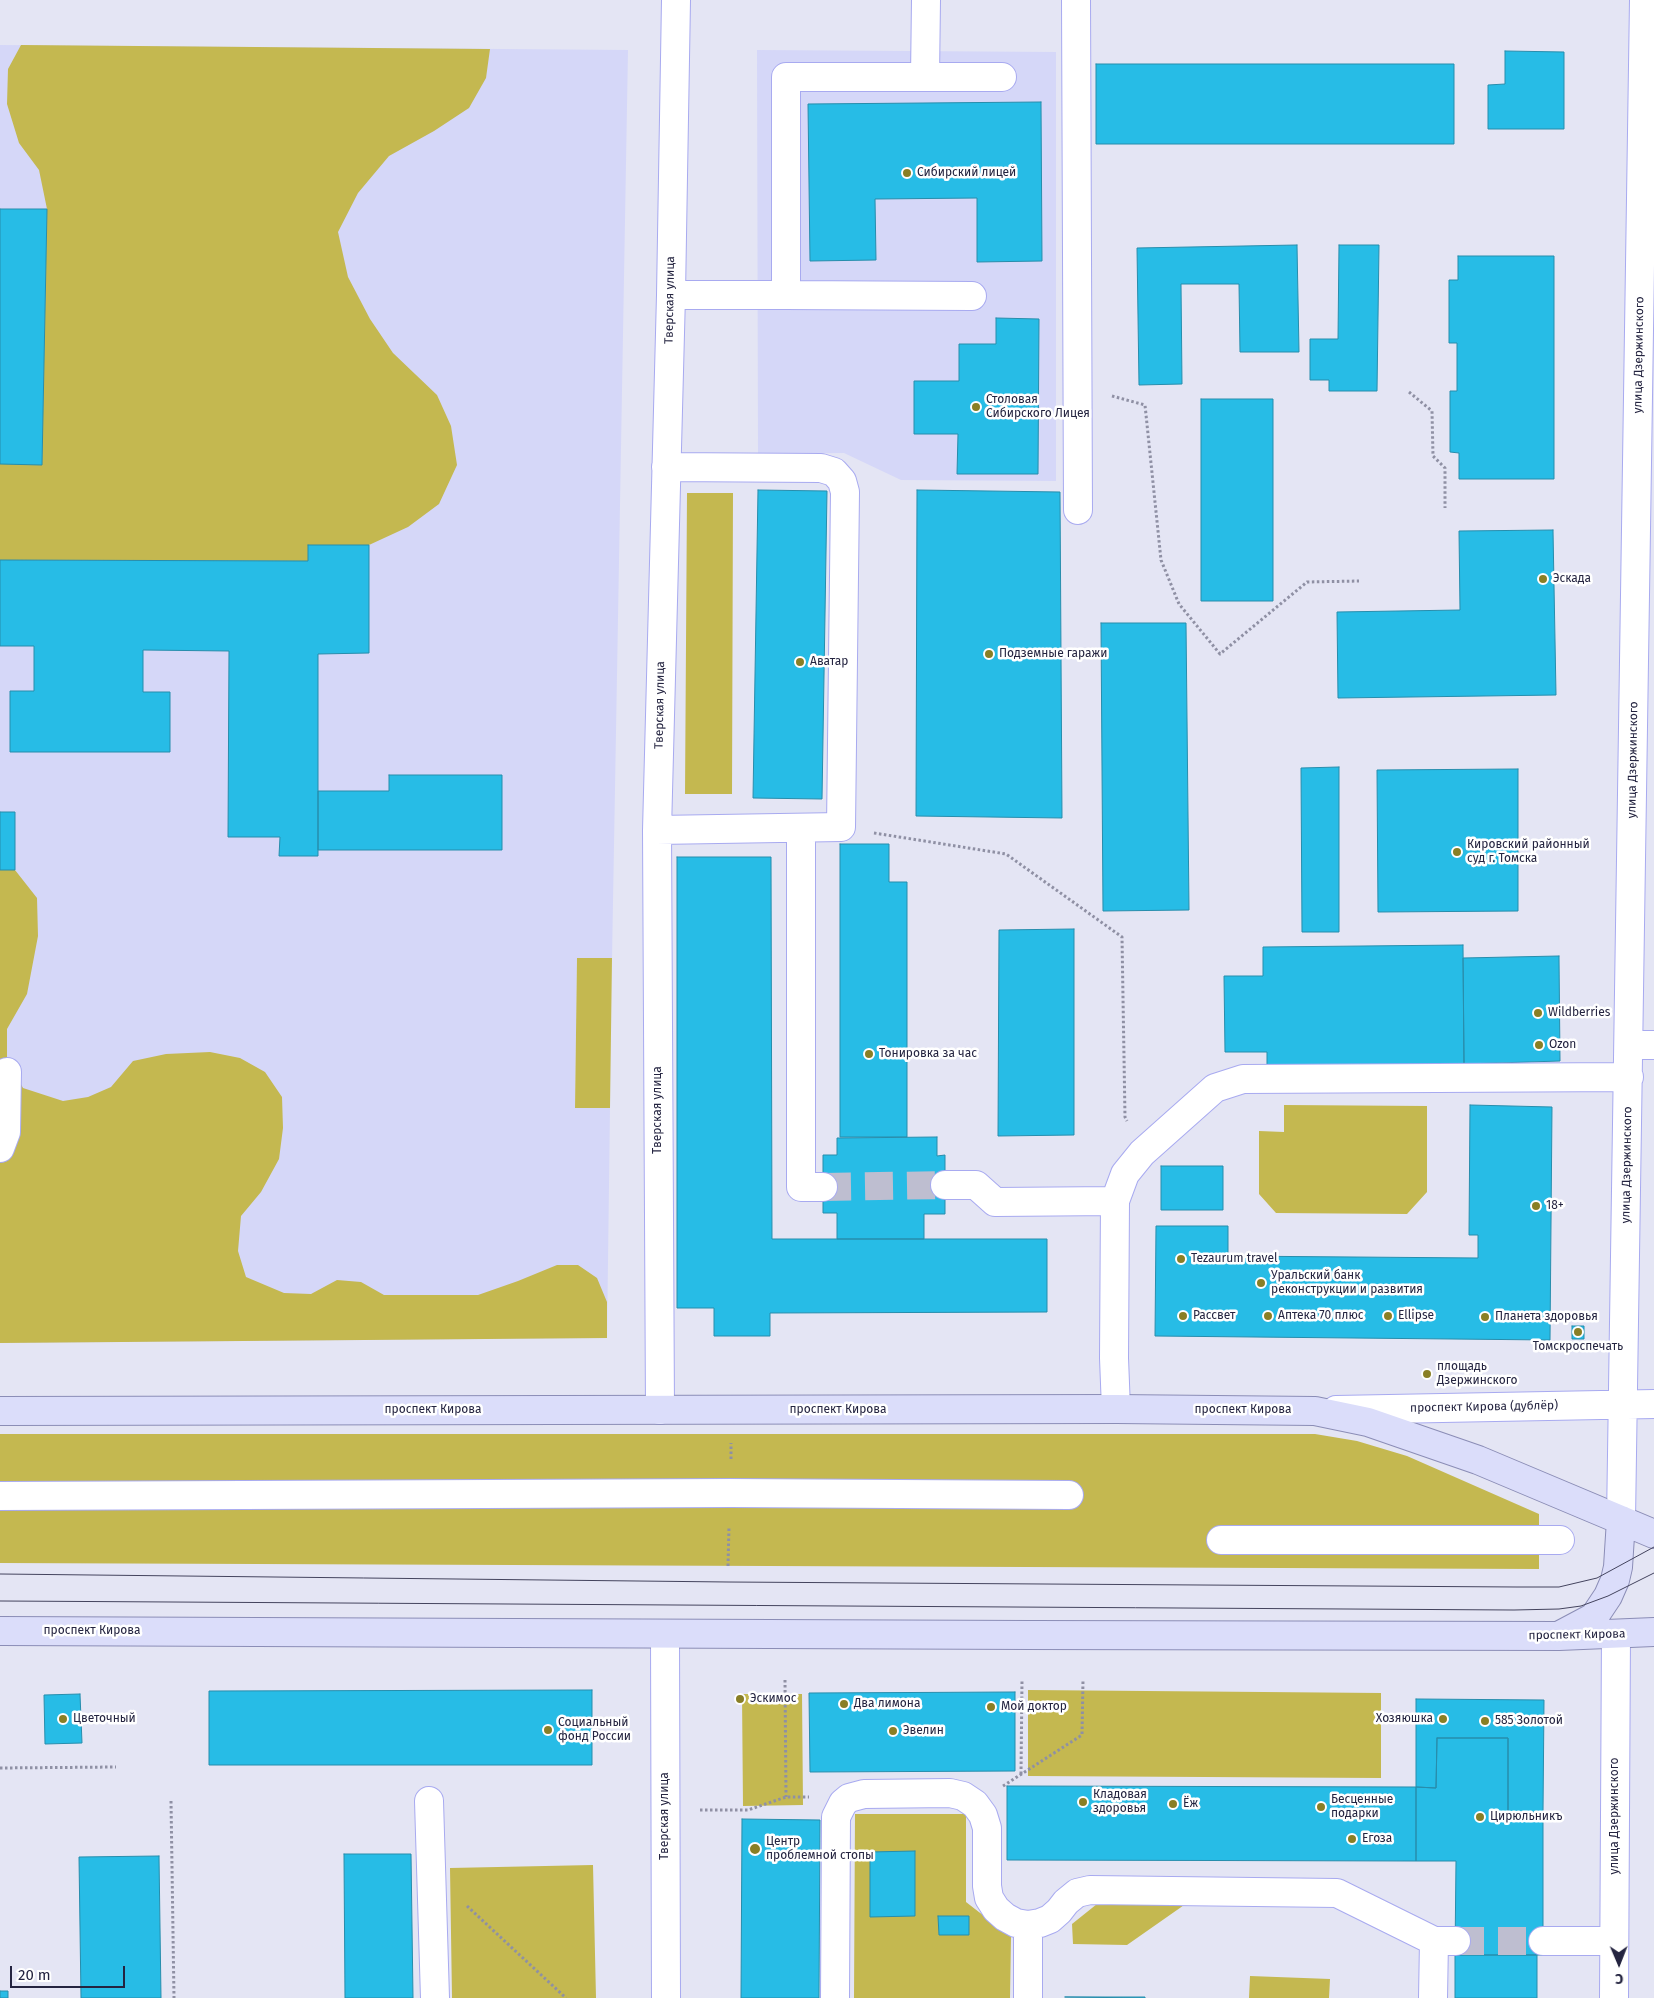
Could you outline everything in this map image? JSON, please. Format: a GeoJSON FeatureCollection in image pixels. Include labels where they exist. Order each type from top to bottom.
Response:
{"type":"FeatureCollection","features":[{"type":"Feature","properties":{"kind":"main road","name":"проспект Кирова"},"geometry":{"type":"LineString","coordinates":[[0,1411],[1116,1409],[1315,1411],[1368,1422],[1427,1442],[1514,1475],[1654,1534]]}},
{"type":"Feature","properties":{"kind":"main road"},"geometry":{"type":"LineString","coordinates":[[1559,1636],[1594,1617],[1608,1596],[1618,1567],[1621,1520]]}},
{"type":"Feature","properties":{"kind":"main road","name":"проспект Кирова"},"geometry":{"type":"LineString","coordinates":[[0,1631],[1559,1636],[1654,1632]]}},
{"type":"Feature","properties":{"kind":"street","name":"Тверская улица"},"geometry":{"type":"LineString","coordinates":[[660,1410],[657,830],[676,0]]}},
{"type":"Feature","properties":{"kind":"street"},"geometry":{"type":"LineString","coordinates":[[924,77],[926,0]]}},
{"type":"Feature","properties":{"kind":"street"},"geometry":{"type":"LineString","coordinates":[[1076,0],[1078,510]]}},
{"type":"Feature","properties":{"kind":"street","name":"улица Дзержинского"},"geometry":{"type":"LineString","coordinates":[[1621,1520],[1629,1077],[1642,1045],[1644,0]]}},
{"type":"Feature","properties":{"kind":"street"},"geometry":{"type":"LineString","coordinates":[[786,295],[786,77],[1002,77]]}},
{"type":"Feature","properties":{"kind":"street"},"geometry":{"type":"LineString","coordinates":[[670,295],[972,296]]}},
{"type":"Feature","properties":{"kind":"street"},"geometry":{"type":"LineString","coordinates":[[657,830],[841,827],[845,492],[842,481],[834,472],[821,468],[666,467]]}},
{"type":"Feature","properties":{"kind":"street"},"geometry":{"type":"LineString","coordinates":[[801,828],[801,1187],[823,1187]]}},
{"type":"Feature","properties":{"kind":"street"},"geometry":{"type":"LineString","coordinates":[[0,1148],[6,1132],[8,1072]]}},
{"type":"Feature","properties":{"kind":"street"},"geometry":{"type":"LineString","coordinates":[[1116,1409],[1114,1358],[1115,1201],[1125,1174],[1142,1153],[1215,1088],[1244,1080],[1629,1077]]}},
{"type":"Feature","properties":{"kind":"street"},"geometry":{"type":"LineString","coordinates":[[945,1185],[976,1186],[995,1202],[1115,1201]]}},
{"type":"Feature","properties":{"kind":"street","name":"проспект Кирова (дублёр)"},"geometry":{"type":"LineString","coordinates":[[1315,1411],[1624,1403],[1654,1404]]}},
{"type":"Feature","properties":{"kind":"street"},"geometry":{"type":"LineString","coordinates":[[0,1496],[730,1493],[1069,1495]]}},
{"type":"Feature","properties":{"kind":"street"},"geometry":{"type":"LineString","coordinates":[[1221,1540],[1560,1540]]}},
{"type":"Feature","properties":{"kind":"street","name":"Тверская улица"},"geometry":{"type":"LineString","coordinates":[[665,1634],[666,1998]]}},
{"type":"Feature","properties":{"kind":"street","name":"улица Дзержинского"},"geometry":{"type":"LineString","coordinates":[[1614,1998],[1616,1634]]}},
{"type":"Feature","properties":{"kind":"street"},"geometry":{"type":"LineString","coordinates":[[835,1998],[836,1816],[843,1803],[849,1798],[864,1794],[950,1793],[963,1796],[975,1804],[983,1815],[988,1828],[987,1886],[989,1898],[996,1909],[1016,1923],[1028,1925],[1040,1923],[1060,1911],[1066,1902],[1077,1893],[1090,1890],[1337,1892],[1445,1941],[1433,1998]]}},
{"type":"Feature","properties":{"kind":"street"},"geometry":{"type":"LineString","coordinates":[[429,1801],[435,1998]]}},
{"type":"Feature","properties":{"kind":"street"},"geometry":{"type":"LineString","coordinates":[[1028,1925],[1028,1998]]}},
{"type":"Feature","properties":{"kind":"street"},"geometry":{"type":"LineString","coordinates":[[1543,1940],[1614,1940]]}},
{"type":"Feature","properties":{"kind":"path"},"geometry":{"type":"LineString","coordinates":[[1077,388],[1145,405],[1161,560],[1179,604],[1220,654],[1307,582],[1358,581]]}},
{"type":"Feature","properties":{"kind":"path"},"geometry":{"type":"LineString","coordinates":[[1409,392],[1432,411],[1433,456],[1445,468],[1445,508]]}},
{"type":"Feature","properties":{"kind":"path"},"geometry":{"type":"LineString","coordinates":[[841,827],[1006,854],[1122,937],[1125,1117],[1142,1153]]}},
{"type":"Feature","properties":{"kind":"path"},"geometry":{"type":"LineString","coordinates":[[665,1811],[748,1810],[786,1797],[785,1680]]}},
{"type":"Feature","properties":{"kind":"path"},"geometry":{"type":"LineString","coordinates":[[1022,1680],[1022,1774]]}},
{"type":"Feature","properties":{"kind":"path"},"geometry":{"type":"LineString","coordinates":[[975,1804],[1082,1735],[1083,1680]]}},
{"type":"Feature","properties":{"kind":"path"},"geometry":{"type":"LineString","coordinates":[[0,1768],[116,1767]]}},
{"type":"Feature","properties":{"kind":"path"},"geometry":{"type":"LineString","coordinates":[[171,1801],[174,1998]]}},
{"type":"Feature","properties":{"kind":"path"},"geometry":{"type":"LineString","coordinates":[[432,1873],[566,1998]]}},
{"type":"Feature","properties":{"kind":"shaded area"},"geometry":{"type":"Polygon","coordinates":[[[0,45],[628,50],[612,958],[577,958],[575,1107],[610,1108],[607,1338],[0,1343],[0,45]]]}},
{"type":"Feature","properties":{"kind":"shaded area"},"geometry":{"type":"Polygon","coordinates":[[[21,45],[490,49],[486,78],[469,108],[434,131],[389,156],[358,193],[338,232],[348,277],[370,319],[393,353],[437,395],[451,426],[457,465],[439,504],[408,527],[369,545],[308,545],[308,561],[0,560],[0,464],[42,464],[47,209],[39,170],[19,143],[7,104],[8,69],[21,45]]]}},
{"type":"Feature","properties":{"kind":"shaded area","name":"Сибирский лицей"},"geometry":{"type":"Polygon","coordinates":[[[757,50],[1056,52],[1056,481],[901,480],[844,453],[758,454],[757,50]]]}},
{"type":"Feature","properties":{"kind":"shaded area"},"geometry":{"type":"Polygon","coordinates":[[[687,493],[733,493],[732,794],[685,794],[687,493]]]}},
{"type":"Feature","properties":{"kind":"shaded area"},"geometry":{"type":"Polygon","coordinates":[[[0,870],[15,870],[37,898],[38,936],[27,994],[7,1029],[7,1058],[23,1088],[63,1101],[88,1097],[111,1087],[133,1061],[166,1054],[210,1052],[240,1058],[265,1072],[282,1097],[283,1128],[279,1159],[261,1192],[241,1216],[238,1251],[246,1277],[284,1293],[311,1294],[337,1280],[361,1282],[384,1295],[478,1295],[557,1265],[578,1265],[597,1278],[607,1302],[607,1338],[0,1343],[0,870]]]}},
{"type":"Feature","properties":{"kind":"shaded area"},"geometry":{"type":"Polygon","coordinates":[[[577,958],[612,958],[610,1108],[575,1108],[577,958]]]}},
{"type":"Feature","properties":{"kind":"shaded area"},"geometry":{"type":"Polygon","coordinates":[[[1284,1105],[1427,1106],[1427,1192],[1407,1214],[1276,1213],[1259,1194],[1259,1131],[1284,1132],[1284,1105]]]}},
{"type":"Feature","properties":{"kind":"shaded area"},"geometry":{"type":"Polygon","coordinates":[[[0,1434],[1315,1434],[1357,1441],[1407,1456],[1539,1514],[1539,1569],[0,1563],[0,1434]]]}},
{"type":"Feature","properties":{"kind":"shaded area"},"geometry":{"type":"Polygon","coordinates":[[[1028,1690],[1381,1693],[1381,1778],[1028,1776],[1028,1690]]]}},
{"type":"Feature","properties":{"kind":"shaded area"},"geometry":{"type":"Polygon","coordinates":[[[742,1694],[802,1694],[803,1805],[743,1806],[742,1694]]]}},
{"type":"Feature","properties":{"kind":"shaded area"},"geometry":{"type":"Polygon","coordinates":[[[855,1814],[966,1814],[966,1902],[1011,1937],[1010,1998],[854,1998],[855,1814]]]}},
{"type":"Feature","properties":{"kind":"shaded area"},"geometry":{"type":"Polygon","coordinates":[[[593,1865],[596,1998],[452,1998],[450,1868],[593,1865]]]}},
{"type":"Feature","properties":{"kind":"shaded area"},"geometry":{"type":"Polygon","coordinates":[[[1187,1903],[1127,1945],[1073,1944],[1072,1924],[1097,1904],[1187,1903]]]}},
{"type":"Feature","properties":{"kind":"shaded area"},"geometry":{"type":"Polygon","coordinates":[[[1250,1976],[1330,1979],[1329,1998],[1249,1998],[1250,1976]]]}},
{"type":"Feature","properties":{"kind":"building"},"geometry":{"type":"Polygon","coordinates":[[[1505,51],[1564,52],[1564,129],[1488,129],[1488,85],[1505,84],[1505,51]]]}},
{"type":"Feature","properties":{"kind":"building"},"geometry":{"type":"Polygon","coordinates":[[[1096,64],[1454,64],[1454,144],[1096,144],[1096,64]]]}},
{"type":"Feature","properties":{"kind":"building"},"geometry":{"type":"Polygon","coordinates":[[[1041,102],[1042,261],[977,262],[977,198],[875,199],[876,260],[810,261],[808,104],[1041,102]]]}},
{"type":"Feature","properties":{"kind":"building"},"geometry":{"type":"Polygon","coordinates":[[[0,209],[47,209],[42,465],[0,464],[0,209]]]}},
{"type":"Feature","properties":{"kind":"building"},"geometry":{"type":"Polygon","coordinates":[[[1297,245],[1299,352],[1240,352],[1239,284],[1181,284],[1182,384],[1139,385],[1137,248],[1297,245]]]}},
{"type":"Feature","properties":{"kind":"building"},"geometry":{"type":"Polygon","coordinates":[[[1339,245],[1379,245],[1377,391],[1329,391],[1329,380],[1310,380],[1310,339],[1338,339],[1339,245]]]}},
{"type":"Feature","properties":{"kind":"building"},"geometry":{"type":"Polygon","coordinates":[[[1458,256],[1554,256],[1554,479],[1459,479],[1459,453],[1450,452],[1450,391],[1457,391],[1457,343],[1449,343],[1449,280],[1458,280],[1458,256]]]}},
{"type":"Feature","properties":{"kind":"building","name":"Столовая Сибирского Лицея"},"geometry":{"type":"Polygon","coordinates":[[[996,318],[1039,319],[1038,474],[957,474],[958,434],[914,434],[914,381],[959,381],[959,344],[996,344],[996,318]]]}},
{"type":"Feature","properties":{"kind":"building"},"geometry":{"type":"Polygon","coordinates":[[[1201,399],[1273,399],[1273,601],[1201,601],[1201,399]]]}},
{"type":"Feature","properties":{"kind":"building"},"geometry":{"type":"Polygon","coordinates":[[[758,490],[827,491],[822,799],[753,798],[758,490]]]}},
{"type":"Feature","properties":{"kind":"building","name":"Подземные гаражи"},"geometry":{"type":"Polygon","coordinates":[[[917,490],[1060,492],[1062,818],[916,816],[917,490]]]}},
{"type":"Feature","properties":{"kind":"building"},"geometry":{"type":"Polygon","coordinates":[[[1553,530],[1556,695],[1338,698],[1337,612],[1460,610],[1459,531],[1553,530]]]}},
{"type":"Feature","properties":{"kind":"building"},"geometry":{"type":"Polygon","coordinates":[[[308,545],[369,545],[369,653],[318,654],[318,856],[279,856],[280,837],[228,837],[229,651],[143,650],[143,692],[170,692],[170,752],[10,752],[10,691],[34,691],[34,646],[0,646],[0,560],[308,561],[308,545]]]}},
{"type":"Feature","properties":{"kind":"building"},"geometry":{"type":"Polygon","coordinates":[[[1101,623],[1186,623],[1189,910],[1103,911],[1101,623]]]}},
{"type":"Feature","properties":{"kind":"building"},"geometry":{"type":"Polygon","coordinates":[[[1339,767],[1339,932],[1302,932],[1301,768],[1339,767]]]}},
{"type":"Feature","properties":{"kind":"building"},"geometry":{"type":"Polygon","coordinates":[[[1518,769],[1518,911],[1378,912],[1377,770],[1518,769]]]}},
{"type":"Feature","properties":{"kind":"building"},"geometry":{"type":"Polygon","coordinates":[[[389,775],[502,775],[502,850],[318,850],[318,791],[389,791],[389,775]]]}},
{"type":"Feature","properties":{"kind":"building"},"geometry":{"type":"Polygon","coordinates":[[[0,812],[15,812],[15,870],[0,870],[0,812]]]}},
{"type":"Feature","properties":{"kind":"building"},"geometry":{"type":"Polygon","coordinates":[[[840,844],[889,844],[889,882],[907,882],[907,1137],[840,1137],[840,844]]]}},
{"type":"Feature","properties":{"kind":"building"},"geometry":{"type":"Polygon","coordinates":[[[677,857],[771,857],[772,1239],[1047,1239],[1047,1312],[770,1313],[770,1336],[714,1336],[714,1308],[677,1308],[677,857]]]}},
{"type":"Feature","properties":{"kind":"building"},"geometry":{"type":"Polygon","coordinates":[[[1074,929],[1074,1135],[998,1136],[999,930],[1074,929]]]}},
{"type":"Feature","properties":{"kind":"building"},"geometry":{"type":"Polygon","coordinates":[[[1463,945],[1464,1064],[1267,1066],[1267,1052],[1225,1052],[1224,976],[1263,976],[1263,947],[1463,945]]]}},
{"type":"Feature","properties":{"kind":"building"},"geometry":{"type":"Polygon","coordinates":[[[1559,956],[1560,1061],[1464,1064],[1463,958],[1559,956]]]}},
{"type":"Feature","properties":{"kind":"building"},"geometry":{"type":"Polygon","coordinates":[[[1470,1105],[1552,1107],[1550,1340],[1155,1336],[1156,1226],[1228,1226],[1228,1256],[1478,1258],[1478,1235],[1469,1235],[1470,1105]]]}},
{"type":"Feature","properties":{"kind":"building"},"geometry":{"type":"Polygon","coordinates":[[[937,1137],[937,1156],[945,1155],[945,1214],[924,1214],[924,1239],[837,1239],[837,1213],[823,1213],[823,1155],[837,1155],[837,1138],[937,1137]]]}},
{"type":"Feature","properties":{"kind":"building"},"geometry":{"type":"Polygon","coordinates":[[[1161,1166],[1223,1166],[1223,1210],[1161,1210],[1161,1166]]]}},
{"type":"Feature","properties":{"kind":"building","name":"Томскроспечать"},"geometry":{"type":"Polygon","coordinates":[[[1572,1326],[1584,1326],[1584,1339],[1572,1339],[1572,1326]]]}},
{"type":"Feature","properties":{"kind":"building"},"geometry":{"type":"Polygon","coordinates":[[[592,1690],[592,1765],[209,1765],[209,1691],[592,1690]]]}},
{"type":"Feature","properties":{"kind":"building"},"geometry":{"type":"Polygon","coordinates":[[[1015,1692],[1015,1771],[810,1772],[809,1693],[1015,1692]]]}},
{"type":"Feature","properties":{"kind":"building","name":"Цветочный"},"geometry":{"type":"Polygon","coordinates":[[[80,1694],[82,1743],[45,1744],[44,1695],[80,1694]]]}},
{"type":"Feature","properties":{"kind":"building"},"geometry":{"type":"Polygon","coordinates":[[[1416,1699],[1544,1700],[1543,1812],[1508,1812],[1508,1738],[1437,1738],[1436,1788],[1416,1787],[1416,1699]]]}},
{"type":"Feature","properties":{"kind":"building"},"geometry":{"type":"Polygon","coordinates":[[[1437,1738],[1508,1738],[1508,1812],[1543,1812],[1543,1955],[1455,1955],[1456,1861],[1416,1861],[1416,1787],[1436,1788],[1437,1738]]]}},
{"type":"Feature","properties":{"kind":"building"},"geometry":{"type":"Polygon","coordinates":[[[1007,1786],[1416,1787],[1416,1861],[1007,1860],[1007,1786]]]}},
{"type":"Feature","properties":{"kind":"building"},"geometry":{"type":"Polygon","coordinates":[[[742,1819],[820,1820],[819,1998],[741,1998],[742,1819]]]}},
{"type":"Feature","properties":{"kind":"building"},"geometry":{"type":"Polygon","coordinates":[[[915,1851],[915,1916],[870,1917],[870,1852],[915,1851]]]}},
{"type":"Feature","properties":{"kind":"building"},"geometry":{"type":"Polygon","coordinates":[[[344,1854],[411,1854],[413,1998],[345,1998],[344,1854]]]}},
{"type":"Feature","properties":{"kind":"building"},"geometry":{"type":"Polygon","coordinates":[[[159,1856],[161,1998],[81,1998],[79,1857],[159,1856]]]}},
{"type":"Feature","properties":{"kind":"building"},"geometry":{"type":"Polygon","coordinates":[[[938,1916],[969,1916],[969,1935],[939,1935],[938,1916]]]}},
{"type":"Feature","properties":{"kind":"building"},"geometry":{"type":"Polygon","coordinates":[[[1455,1955],[1537,1955],[1537,1998],[1455,1998],[1455,1955]]]}},
{"type":"Feature","properties":{"kind":"building"},"geometry":{"type":"Polygon","coordinates":[[[0,1991],[8,1991],[8,1998],[0,1998],[0,1991]]]}},
{"type":"Feature","properties":{"kind":"building"},"geometry":{"type":"Polygon","coordinates":[[[1065,1997],[1145,1997],[1145,1998],[1065,1997]]]}},
{"type":"Feature","properties":{"kind":"tunnel"},"geometry":{"type":"LineString","coordinates":[[823,1187],[945,1185]]}},
{"type":"Feature","properties":{"kind":"tunnel"},"geometry":{"type":"LineString","coordinates":[[1456,1941],[1543,1941]]}},
{"type":"Feature","properties":{"kind":"tram line"},"geometry":{"type":"LineString","coordinates":[[0,1574],[728,1582],[1559,1587],[1597,1578],[1654,1547]]}},
{"type":"Feature","properties":{"kind":"tram line"},"geometry":{"type":"LineString","coordinates":[[0,1601],[1514,1610],[1559,1609],[1581,1606],[1608,1596],[1654,1573]]}},
{"type":"Feature","properties":{"kind":"place","name":"Сибирский лицей"},"geometry":{"type":"Point","coordinates":[907,173]}},
{"type":"Feature","properties":{"kind":"place","name":"Столовая Сибирского Лицея"},"geometry":{"type":"Point","coordinates":[976,407]}},
{"type":"Feature","properties":{"kind":"place","name":"Эскада"},"geometry":{"type":"Point","coordinates":[1543,579]}},
{"type":"Feature","properties":{"kind":"place","name":"Подземные гаражи"},"geometry":{"type":"Point","coordinates":[989,654]}},
{"type":"Feature","properties":{"kind":"place","name":"Аватар"},"geometry":{"type":"Point","coordinates":[800,662]}},
{"type":"Feature","properties":{"kind":"place","name":"Кировский районный суд г. Томска"},"geometry":{"type":"Point","coordinates":[1457,852]}},
{"type":"Feature","properties":{"kind":"place","name":"Wildberries"},"geometry":{"type":"Point","coordinates":[1538,1013]}},
{"type":"Feature","properties":{"kind":"place","name":"Ozon"},"geometry":{"type":"Point","coordinates":[1539,1045]}},
{"type":"Feature","properties":{"kind":"place","name":"Тонировка за час"},"geometry":{"type":"Point","coordinates":[869,1054]}},
{"type":"Feature","properties":{"kind":"place","name":"18+"},"geometry":{"type":"Point","coordinates":[1536,1206]}},
{"type":"Feature","properties":{"kind":"place","name":"Tezaurum travel"},"geometry":{"type":"Point","coordinates":[1181,1259]}},
{"type":"Feature","properties":{"kind":"place","name":"Уральский банк реконструкции и развития"},"geometry":{"type":"Point","coordinates":[1261,1283]}},
{"type":"Feature","properties":{"kind":"place","name":"Рассвет"},"geometry":{"type":"Point","coordinates":[1183,1316]}},
{"type":"Feature","properties":{"kind":"place","name":"Аптека 70 плюс"},"geometry":{"type":"Point","coordinates":[1268,1316]}},
{"type":"Feature","properties":{"kind":"place","name":"Ellipse"},"geometry":{"type":"Point","coordinates":[1388,1316]}},
{"type":"Feature","properties":{"kind":"place","name":"Планета здоровья"},"geometry":{"type":"Point","coordinates":[1485,1317]}},
{"type":"Feature","properties":{"kind":"place","name":"Томскроспечать"},"geometry":{"type":"Point","coordinates":[1578,1332]}},
{"type":"Feature","properties":{"kind":"place","name":"площадь Дзержинского"},"geometry":{"type":"Point","coordinates":[1427,1374]}},
{"type":"Feature","properties":{"kind":"place","name":"Эскимос"},"geometry":{"type":"Point","coordinates":[740,1699]}},
{"type":"Feature","properties":{"kind":"place","name":"Два лимона"},"geometry":{"type":"Point","coordinates":[844,1704]}},
{"type":"Feature","properties":{"kind":"place","name":"Мой доктор"},"geometry":{"type":"Point","coordinates":[991,1707]}},
{"type":"Feature","properties":{"kind":"place","name":"Цветочный"},"geometry":{"type":"Point","coordinates":[63,1719]}},
{"type":"Feature","properties":{"kind":"place","name":"Хозяюшка"},"geometry":{"type":"Point","coordinates":[1443,1719]}},
{"type":"Feature","properties":{"kind":"place","name":"585 Золотой"},"geometry":{"type":"Point","coordinates":[1485,1721]}},
{"type":"Feature","properties":{"kind":"place","name":"Социальный фонд России"},"geometry":{"type":"Point","coordinates":[548,1730]}},
{"type":"Feature","properties":{"kind":"place","name":"Эвелин"},"geometry":{"type":"Point","coordinates":[893,1731]}},
{"type":"Feature","properties":{"kind":"place","name":"Кладовая здоровья"},"geometry":{"type":"Point","coordinates":[1083,1802]}},
{"type":"Feature","properties":{"kind":"place","name":"Ёж"},"geometry":{"type":"Point","coordinates":[1173,1804]}},
{"type":"Feature","properties":{"kind":"place","name":"Бесценные подарки"},"geometry":{"type":"Point","coordinates":[1321,1807]}},
{"type":"Feature","properties":{"kind":"place","name":"Цирюльникъ"},"geometry":{"type":"Point","coordinates":[1480,1817]}},
{"type":"Feature","properties":{"kind":"place","name":"Егоза"},"geometry":{"type":"Point","coordinates":[1352,1839]}},
{"type":"Feature","properties":{"kind":"place","name":"Центр проблемной стопы"},"geometry":{"type":"Point","coordinates":[755,1849]}}]}
